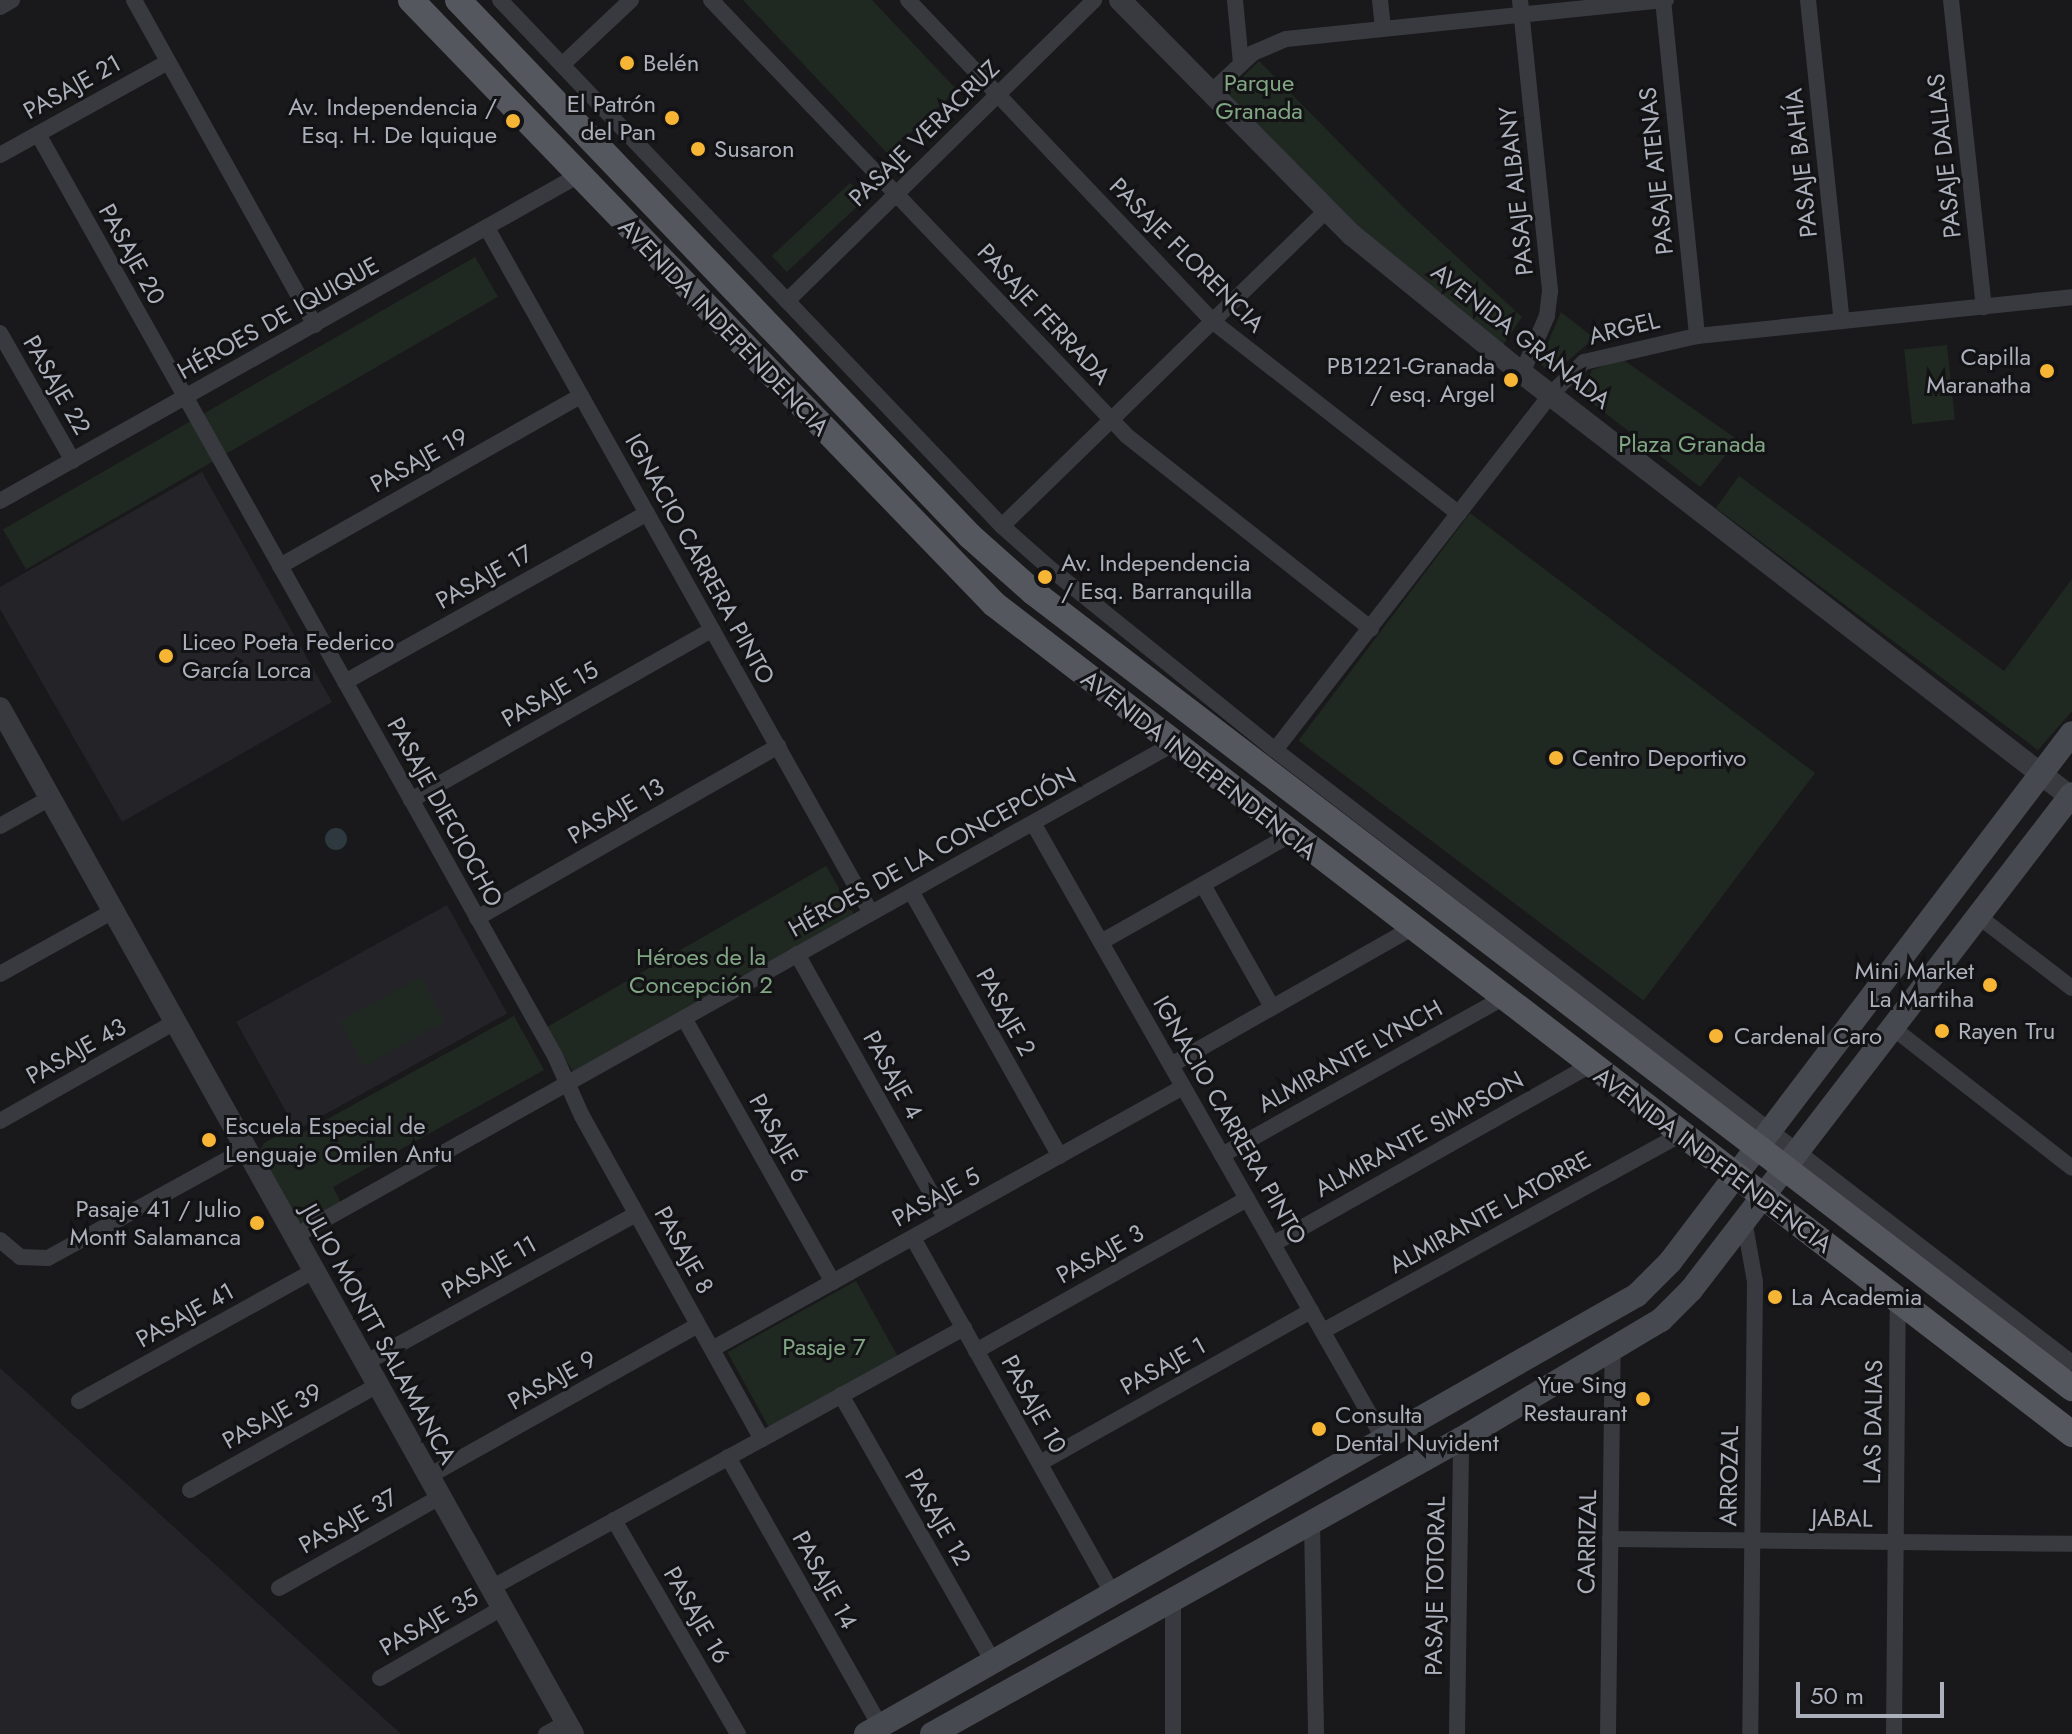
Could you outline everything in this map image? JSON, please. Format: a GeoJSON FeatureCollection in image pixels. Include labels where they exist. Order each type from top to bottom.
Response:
{"type":"FeatureCollection","features":[{"type":"Feature","properties":{"kind":"main road","name":"AVENIDA INDEPENDENCIA"},"geometry":{"type":"LineString","coordinates":[[411,0],[965,578],[1410,929],[2072,1434]]}},
{"type":"Feature","properties":{"kind":"main road","name":"AVENIDA INDEPENDENCIA"},"geometry":{"type":"LineString","coordinates":[[458,0],[998,562],[1763,1140],[2072,1388]]}},
{"type":"Feature","properties":{"kind":"main road"},"geometry":{"type":"LineString","coordinates":[[873,1730],[1637,1295],[1734,1178],[2072,733]]}},
{"type":"Feature","properties":{"kind":"main road"},"geometry":{"type":"LineString","coordinates":[[932,1734],[1461,1439],[1613,1350],[1677,1306],[2071,796]]}},
{"type":"Feature","properties":{"kind":"main road"},"geometry":{"type":"LineString","coordinates":[[1884,979],[1903,982],[1913,1001]]}},
{"type":"Feature","properties":{"kind":"street"},"geometry":{"type":"LineString","coordinates":[[0,7],[12,0]]}},
{"type":"Feature","properties":{"kind":"street"},"geometry":{"type":"LineString","coordinates":[[134,0],[315,325]]}},
{"type":"Feature","properties":{"kind":"street","name":"AVENIDA INDEPENDENCIA"},"geometry":{"type":"LineString","coordinates":[[500,0],[1002,526],[1275,750],[1763,1140]]}},
{"type":"Feature","properties":{"kind":"street"},"geometry":{"type":"LineString","coordinates":[[562,65],[631,0]]}},
{"type":"Feature","properties":{"kind":"street","name":"PASAJE FERRADA"},"geometry":{"type":"LineString","coordinates":[[711,0],[1113,422],[1371,629]]}},
{"type":"Feature","properties":{"kind":"street","name":"PASAJE FLORENCIA"},"geometry":{"type":"LineString","coordinates":[[908,0],[1216,324],[1459,514]]}},
{"type":"Feature","properties":{"kind":"street","name":"PASAJE VERACRUZ"},"geometry":{"type":"LineString","coordinates":[[787,301],[1094,0]]}},
{"type":"Feature","properties":{"kind":"street","name":"AVENIDA GRANADA"},"geometry":{"type":"LineString","coordinates":[[1120,0],[1326,211],[1522,373],[2071,796]]}},
{"type":"Feature","properties":{"kind":"street"},"geometry":{"type":"LineString","coordinates":[[1235,0],[1241,64]]}},
{"type":"Feature","properties":{"kind":"street"},"geometry":{"type":"LineString","coordinates":[[1380,0],[1383,29]]}},
{"type":"Feature","properties":{"kind":"street"},"geometry":{"type":"LineString","coordinates":[[1209,94],[1263,47],[1286,39],[1383,29],[1521,7],[1664,0]]}},
{"type":"Feature","properties":{"kind":"street","name":"PASAJE ATENAS"},"geometry":{"type":"LineString","coordinates":[[1664,0],[1697,336]]}},
{"type":"Feature","properties":{"kind":"street","name":"PASAJE BAHÍA"},"geometry":{"type":"LineString","coordinates":[[1808,0],[1842,321]]}},
{"type":"Feature","properties":{"kind":"street","name":"PASAJE DALLAS"},"geometry":{"type":"LineString","coordinates":[[1951,0],[1984,307]]}},
{"type":"Feature","properties":{"kind":"street","name":"PASAJE ALBANY"},"geometry":{"type":"LineString","coordinates":[[1521,7],[1550,291],[1547,316],[1522,373]]}},
{"type":"Feature","properties":{"kind":"street","name":"PASAJE 21"},"geometry":{"type":"LineString","coordinates":[[0,155],[168,62]]}},
{"type":"Feature","properties":{"kind":"street","name":"PASAJE 20"},"geometry":{"type":"LineString","coordinates":[[38,134],[185,397]]}},
{"type":"Feature","properties":{"kind":"street","name":"HÉROES DE IQUIQUE"},"geometry":{"type":"LineString","coordinates":[[0,501],[579,175]]}},
{"type":"Feature","properties":{"kind":"street"},"geometry":{"type":"LineString","coordinates":[[1002,526],[1216,324],[1326,211]]}},
{"type":"Feature","properties":{"kind":"street","name":"IGNACIO CARRERA PINTO"},"geometry":{"type":"LineString","coordinates":[[487,228],[871,913]]}},
{"type":"Feature","properties":{"kind":"street","name":"ARGEL"},"geometry":{"type":"LineString","coordinates":[[1275,750],[1551,394],[1584,362],[1599,355],[1697,336],[2072,297]]}},
{"type":"Feature","properties":{"kind":"street","name":"PASAJE 22"},"geometry":{"type":"LineString","coordinates":[[0,333],[73,461]]}},
{"type":"Feature","properties":{"kind":"street","name":"PASAJE 19"},"geometry":{"type":"LineString","coordinates":[[280,566],[581,396]]}},
{"type":"Feature","properties":{"kind":"street","name":"PASAJE DIECIOCHO"},"geometry":{"type":"LineString","coordinates":[[185,397],[567,1083]]}},
{"type":"Feature","properties":{"kind":"street","name":"PASAJE 17"},"geometry":{"type":"LineString","coordinates":[[345,682],[647,513]]}},
{"type":"Feature","properties":{"kind":"street","name":"PASAJE 15"},"geometry":{"type":"LineString","coordinates":[[411,800],[712,630]]}},
{"type":"Feature","properties":{"kind":"street","name":"JULIO MONTT SALAMANCA"},"geometry":{"type":"LineString","coordinates":[[0,708],[502,1608],[558,1731]]}},
{"type":"Feature","properties":{"kind":"street","name":"HÉROES DE LA CONCEPCIÓN"},"geometry":{"type":"LineString","coordinates":[[295,1236],[1173,744]]}},
{"type":"Feature","properties":{"kind":"street","name":"PASAJE 13"},"geometry":{"type":"LineString","coordinates":[[477,918],[778,746]]}},
{"type":"Feature","properties":{"kind":"street"},"geometry":{"type":"LineString","coordinates":[[0,826],[50,798]]}},
{"type":"Feature","properties":{"kind":"street","name":"IGNACIO CARRERA PINTO"},"geometry":{"type":"LineString","coordinates":[[1033,823],[1385,1441]]}},
{"type":"Feature","properties":{"kind":"street"},"geometry":{"type":"LineString","coordinates":[[1101,942],[1290,835]]}},
{"type":"Feature","properties":{"kind":"street"},"geometry":{"type":"LineString","coordinates":[[1203,885],[1272,1007]]}},
{"type":"Feature","properties":{"kind":"street","name":"PASAJE 2"},"geometry":{"type":"LineString","coordinates":[[911,891],[1060,1156]]}},
{"type":"Feature","properties":{"kind":"street"},"geometry":{"type":"LineString","coordinates":[[0,974],[113,911]]}},
{"type":"Feature","properties":{"kind":"street"},"geometry":{"type":"LineString","coordinates":[[1978,916],[2072,988]]}},
{"type":"Feature","properties":{"kind":"street"},"geometry":{"type":"LineString","coordinates":[[1171,1065],[1410,929]]}},
{"type":"Feature","properties":{"kind":"street","name":"PASAJE 4"},"geometry":{"type":"LineString","coordinates":[[797,954],[946,1219]]}},
{"type":"Feature","properties":{"kind":"street","name":"ALMIRANTE LYNCH"},"geometry":{"type":"LineString","coordinates":[[1222,1155],[1501,999]]}},
{"type":"Feature","properties":{"kind":"street","name":"PASAJE 6"},"geometry":{"type":"LineString","coordinates":[[684,1018],[833,1282]]}},
{"type":"Feature","properties":{"kind":"street","name":"PASAJE 43"},"geometry":{"type":"LineString","coordinates":[[0,1121],[175,1022]]}},
{"type":"Feature","properties":{"kind":"street"},"geometry":{"type":"LineString","coordinates":[[1893,1028],[2072,1168]]}},
{"type":"Feature","properties":{"kind":"street","name":"ALMIRANTE SIMPSON"},"geometry":{"type":"LineString","coordinates":[[1273,1244],[1589,1066]]}},
{"type":"Feature","properties":{"kind":"street","name":"PASAJE 8"},"geometry":{"type":"LineString","coordinates":[[567,1083],[636,1214],[762,1439]]}},
{"type":"Feature","properties":{"kind":"street","name":"PASAJE 5"},"geometry":{"type":"LineString","coordinates":[[712,1349],[1183,1087]]}},
{"type":"Feature","properties":{"kind":"street","name":"ALMIRANTE LATORRE"},"geometry":{"type":"LineString","coordinates":[[1323,1331],[1680,1135]]}},
{"type":"Feature","properties":{"kind":"street"},"geometry":{"type":"LineString","coordinates":[[0,1240],[20,1257],[48,1258],[246,1149]]}},
{"type":"Feature","properties":{"kind":"street","name":"AVENIDA INDEPENDENCIA"},"geometry":{"type":"LineString","coordinates":[[1790,1161],[2070,1357]]}},
{"type":"Feature","properties":{"kind":"street","name":"PASAJE 3"},"geometry":{"type":"LineString","coordinates":[[976,1351],[1247,1199]]}},
{"type":"Feature","properties":{"kind":"street","name":"PASAJE 11"},"geometry":{"type":"LineString","coordinates":[[365,1363],[636,1214]]}},
{"type":"Feature","properties":{"kind":"street","name":"ARROZAL"},"geometry":{"type":"LineString","coordinates":[[1744,1220],[1755,1282],[1750,1734]]}},
{"type":"Feature","properties":{"kind":"street","name":"PASAJE 10"},"geometry":{"type":"LineString","coordinates":[[913,1238],[1113,1594]]}},
{"type":"Feature","properties":{"kind":"street","name":"PASAJE 41"},"geometry":{"type":"LineString","coordinates":[[79,1401],[314,1271]]}},
{"type":"Feature","properties":{"kind":"street","name":"LAS DALIAS"},"geometry":{"type":"LineString","coordinates":[[1894,1734],[1898,1302]]}},
{"type":"Feature","properties":{"kind":"street","name":"PASAJE 1"},"geometry":{"type":"LineString","coordinates":[[1040,1463],[1311,1311]]}},
{"type":"Feature","properties":{"kind":"street","name":"PASAJE 9"},"geometry":{"type":"LineString","coordinates":[[429,1476],[698,1325]]}},
{"type":"Feature","properties":{"kind":"street"},"geometry":{"type":"LineString","coordinates":[[491,1588],[964,1328]]}},
{"type":"Feature","properties":{"kind":"street","name":"CARRIZAL"},"geometry":{"type":"LineString","coordinates":[[1608,1734],[1613,1350]]}},
{"type":"Feature","properties":{"kind":"street","name":"PASAJE 39"},"geometry":{"type":"LineString","coordinates":[[190,1490],[378,1385]]}},
{"type":"Feature","properties":{"kind":"street","name":"PASAJE 12"},"geometry":{"type":"LineString","coordinates":[[841,1395],[993,1662]]}},
{"type":"Feature","properties":{"kind":"street","name":"PASAJE TOTORAL"},"geometry":{"type":"LineString","coordinates":[[1457,1734],[1461,1439]]}},
{"type":"Feature","properties":{"kind":"street","name":"PASAJE 14"},"geometry":{"type":"LineString","coordinates":[[728,1457],[873,1730]]}},
{"type":"Feature","properties":{"kind":"street","name":"PASAJE 37"},"geometry":{"type":"LineString","coordinates":[[279,1588],[440,1497]]}},
{"type":"Feature","properties":{"kind":"street","name":"PASAJE 16"},"geometry":{"type":"LineString","coordinates":[[614,1520],[738,1734]]}},
{"type":"Feature","properties":{"kind":"street"},"geometry":{"type":"LineString","coordinates":[[1312,1523],[1316,1734]]}},
{"type":"Feature","properties":{"kind":"street","name":"JABAL"},"geometry":{"type":"LineString","coordinates":[[1610,1539],[2072,1544]]}},
{"type":"Feature","properties":{"kind":"street"},"geometry":{"type":"LineString","coordinates":[[1173,1599],[1173,1734]]}},
{"type":"Feature","properties":{"kind":"street","name":"PASAJE 35"},"geometry":{"type":"LineString","coordinates":[[380,1678],[502,1608]]}},
{"type":"Feature","properties":{"kind":"shaded area","name":"Liceo Poeta Federico García Lorca"},"geometry":{"type":"Polygon","coordinates":[[[202,472],[332,702],[122,822],[0,609],[0,587],[202,472]]]}},
{"type":"Feature","properties":{"kind":"shaded area"},"geometry":{"type":"Polygon","coordinates":[[[332,828],[340,828],[347,839],[340,850],[332,850],[325,843],[325,835],[332,828]]]}},
{"type":"Feature","properties":{"kind":"shaded area"},"geometry":{"type":"Polygon","coordinates":[[[447,905],[507,1013],[296,1130],[236,1022],[447,905]]]}},
{"type":"Feature","properties":{"kind":"shaded area"},"geometry":{"type":"Polygon","coordinates":[[[0,1368],[130,1487],[401,1734],[0,1734],[0,1368]]]}},
{"type":"Feature","properties":{"kind":"green space"},"geometry":{"type":"Polygon","coordinates":[[[743,0],[872,0],[957,90],[888,154],[743,0]]]}},
{"type":"Feature","properties":{"kind":"green space","name":"Parque Granada"},"geometry":{"type":"Polygon","coordinates":[[[1259,61],[1404,208],[1522,317],[1503,345],[1333,206],[1223,96],[1259,61]]]}},
{"type":"Feature","properties":{"kind":"green space"},"geometry":{"type":"Polygon","coordinates":[[[850,183],[865,199],[787,272],[772,256],[850,183]]]}},
{"type":"Feature","properties":{"kind":"green space"},"geometry":{"type":"Polygon","coordinates":[[[475,257],[498,297],[26,569],[3,530],[475,257]]]}},
{"type":"Feature","properties":{"kind":"green space"},"geometry":{"type":"Polygon","coordinates":[[[1561,312],[1594,338],[1553,374],[1539,363],[1561,312]]]}},
{"type":"Feature","properties":{"kind":"green space"},"geometry":{"type":"Polygon","coordinates":[[[1947,345],[1955,420],[1912,424],[1904,349],[1947,345]]]}},
{"type":"Feature","properties":{"kind":"green space","name":"Plaza Granada"},"geometry":{"type":"Polygon","coordinates":[[[1622,359],[1738,440],[1700,487],[1581,394],[1592,370],[1622,359]]]}},
{"type":"Feature","properties":{"kind":"green space"},"geometry":{"type":"Polygon","coordinates":[[[1739,476],[2004,671],[2072,579],[2072,711],[2038,750],[1716,508],[1739,476]]]}},
{"type":"Feature","properties":{"kind":"green space","name":"Centro Deportivo"},"geometry":{"type":"Polygon","coordinates":[[[1470,513],[1815,773],[1643,1001],[1298,741],[1470,513]]]}},
{"type":"Feature","properties":{"kind":"green space","name":"Héroes de la Concepción 2"},"geometry":{"type":"Polygon","coordinates":[[[826,866],[855,917],[577,1078],[547,1027],[826,866]]]}},
{"type":"Feature","properties":{"kind":"green space"},"geometry":{"type":"Polygon","coordinates":[[[420,977],[445,1022],[364,1066],[340,1022],[420,977]]]}},
{"type":"Feature","properties":{"kind":"green space"},"geometry":{"type":"Polygon","coordinates":[[[514,1016],[544,1070],[333,1187],[341,1203],[303,1224],[291,1216],[260,1151],[264,1143],[290,1129],[295,1137],[514,1016]]]}},
{"type":"Feature","properties":{"kind":"green space","name":"Pasaje 7"},"geometry":{"type":"Polygon","coordinates":[[[856,1281],[898,1356],[769,1427],[727,1352],[856,1281]]]}},
{"type":"Feature","properties":{"kind":"place","name":"Belén"},"geometry":{"type":"Point","coordinates":[627,63]}},
{"type":"Feature","properties":{"kind":"place","name":"El Patrón del Pan"},"geometry":{"type":"Point","coordinates":[672,118]}},
{"type":"Feature","properties":{"kind":"place","name":"Av. Independencia / Esq. H. De Iquique"},"geometry":{"type":"Point","coordinates":[513,121]}},
{"type":"Feature","properties":{"kind":"place","name":"Susaron"},"geometry":{"type":"Point","coordinates":[698,149]}},
{"type":"Feature","properties":{"kind":"place","name":"Capilla Maranatha"},"geometry":{"type":"Point","coordinates":[2047,371]}},
{"type":"Feature","properties":{"kind":"place","name":"PB1221-Granada / esq. Argel"},"geometry":{"type":"Point","coordinates":[1511,380]}},
{"type":"Feature","properties":{"kind":"place","name":"Av. Independencia / Esq. Barranquilla"},"geometry":{"type":"Point","coordinates":[1045,577]}},
{"type":"Feature","properties":{"kind":"place","name":"Liceo Poeta Federico García Lorca"},"geometry":{"type":"Point","coordinates":[166,656]}},
{"type":"Feature","properties":{"kind":"place","name":"Centro Deportivo"},"geometry":{"type":"Point","coordinates":[1556,758]}},
{"type":"Feature","properties":{"kind":"place","name":"Mini Market La Martiha"},"geometry":{"type":"Point","coordinates":[1990,985]}},
{"type":"Feature","properties":{"kind":"place","name":"Rayen Tru"},"geometry":{"type":"Point","coordinates":[1942,1031]}},
{"type":"Feature","properties":{"kind":"place","name":"Cardenal Caro"},"geometry":{"type":"Point","coordinates":[1716,1036]}},
{"type":"Feature","properties":{"kind":"place","name":"Escuela Especial de Lenguaje Omilen Antu"},"geometry":{"type":"Point","coordinates":[209,1140]}},
{"type":"Feature","properties":{"kind":"place","name":"Pasaje 41 / Julio Montt Salamanca"},"geometry":{"type":"Point","coordinates":[257,1223]}},
{"type":"Feature","properties":{"kind":"place","name":"La Academia"},"geometry":{"type":"Point","coordinates":[1775,1297]}},
{"type":"Feature","properties":{"kind":"place","name":"Yue Sing Restaurant"},"geometry":{"type":"Point","coordinates":[1643,1399]}},
{"type":"Feature","properties":{"kind":"place","name":"Consulta Dental Nuvident"},"geometry":{"type":"Point","coordinates":[1319,1429]}}]}
